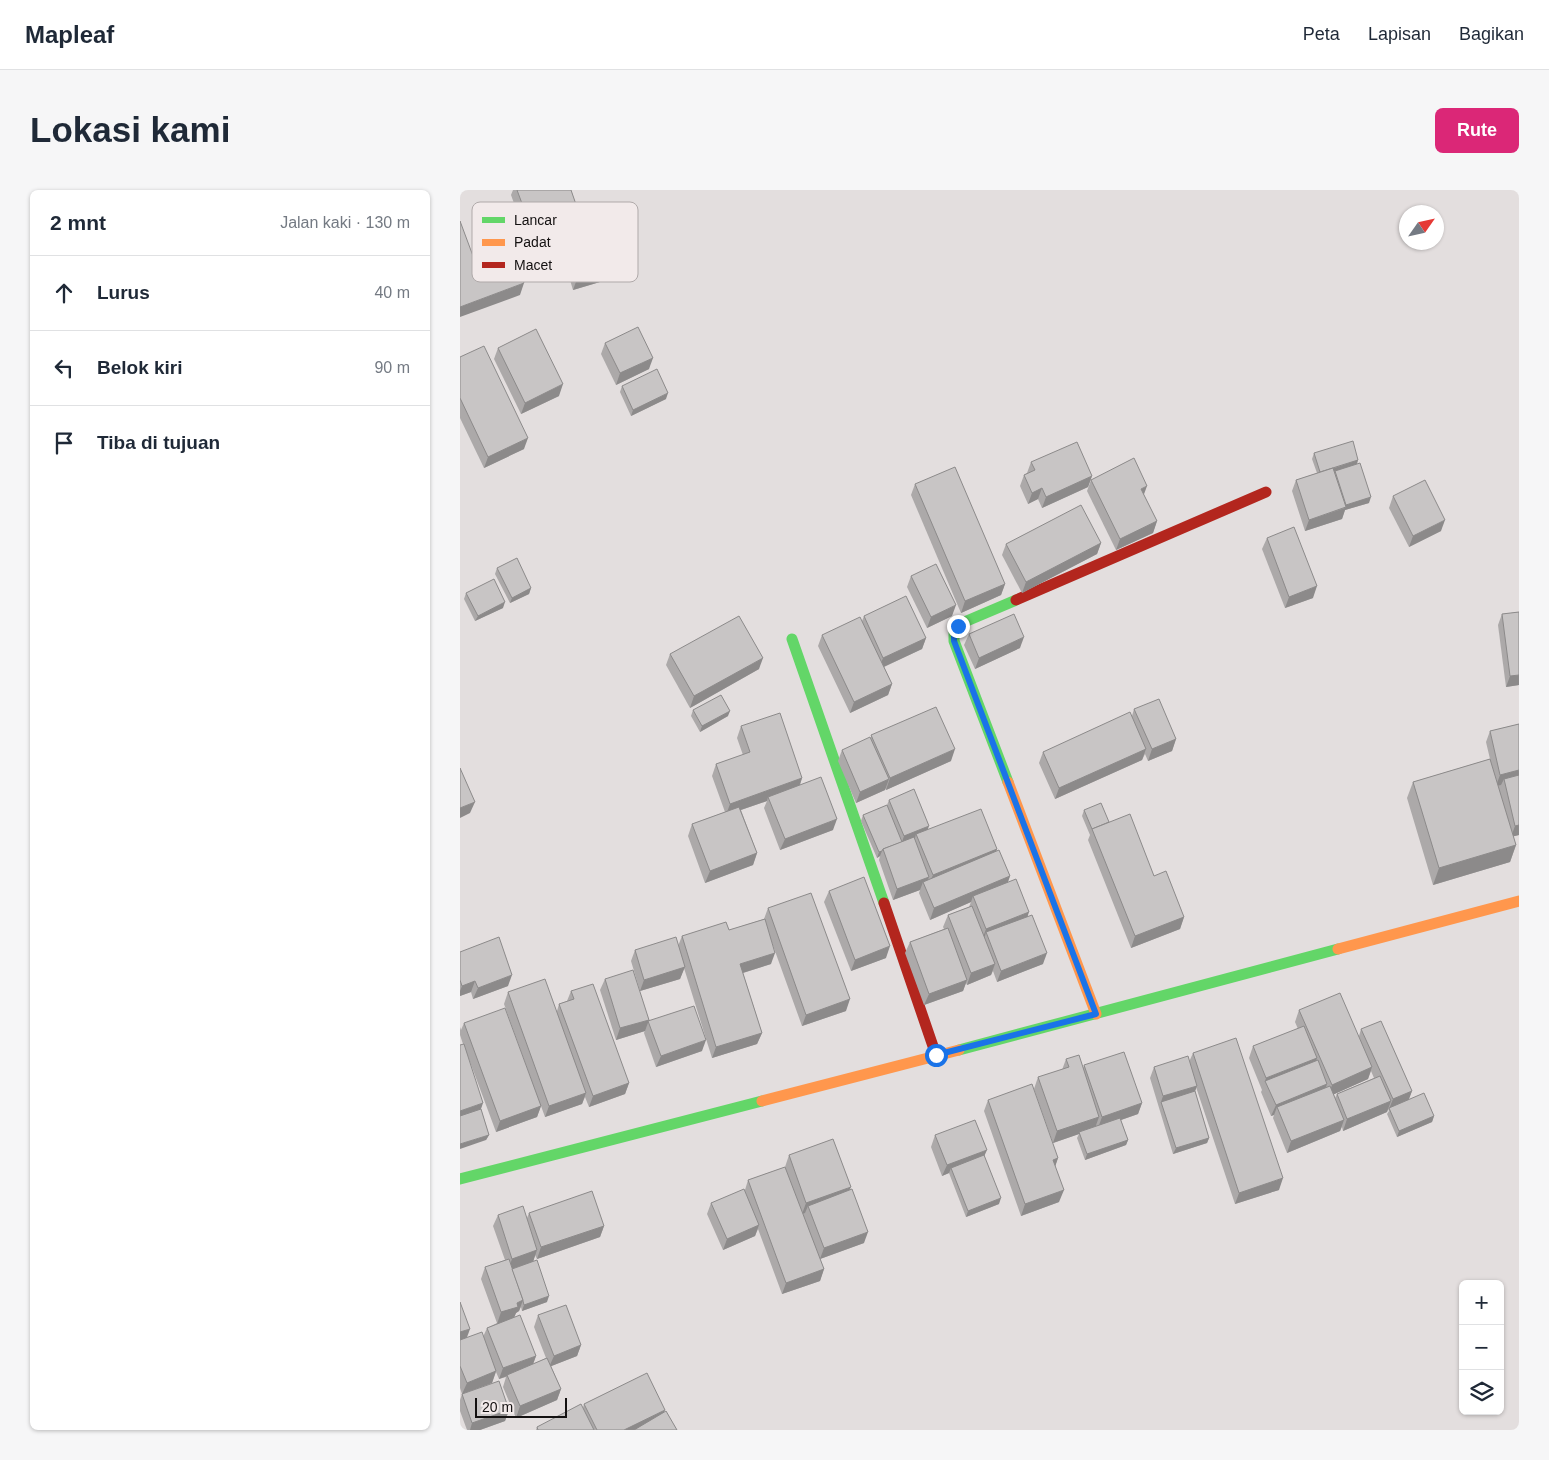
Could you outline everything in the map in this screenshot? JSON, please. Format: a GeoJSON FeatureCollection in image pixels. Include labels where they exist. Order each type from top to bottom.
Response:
{"type":"FeatureCollection","features":[{"type":"Feature","properties":{"kind":"street"},"geometry":{"type":"LineString","coordinates":[[1096,1014],[954,641],[954,630],[962,623],[1266,492]]}},
{"type":"Feature","properties":{"kind":"street"},"geometry":{"type":"LineString","coordinates":[[792,639],[936,1055]]}},
{"type":"Feature","properties":{"kind":"street"},"geometry":{"type":"LineString","coordinates":[[460,1179],[1096,1014],[1519,900]]}},
{"type":"Feature","properties":{"kind":"building"},"geometry":{"type":"Polygon","coordinates":[[[517,190],[571,190],[575,202],[521,202],[517,190]]]}},
{"type":"Feature","properties":{"kind":"building"},"geometry":{"type":"Polygon","coordinates":[[[460,221],[472,253],[472,282],[524,283],[460,307],[460,221]]]}},
{"type":"Feature","properties":{"kind":"building"},"geometry":{"type":"Polygon","coordinates":[[[638,327],[653,358],[620,373],[605,343],[638,327]]]}},
{"type":"Feature","properties":{"kind":"building"},"geometry":{"type":"Polygon","coordinates":[[[536,329],[563,384],[525,403],[498,348],[536,329]]]}},
{"type":"Feature","properties":{"kind":"building"},"geometry":{"type":"Polygon","coordinates":[[[484,346],[528,438],[488,457],[460,398],[460,357],[484,346]]]}},
{"type":"Feature","properties":{"kind":"building"},"geometry":{"type":"Polygon","coordinates":[[[657,369],[668,393],[633,410],[622,386],[657,369]]]}},
{"type":"Feature","properties":{"kind":"building"},"geometry":{"type":"Polygon","coordinates":[[[1353,441],[1358,460],[1320,472],[1314,453],[1353,441]]]}},
{"type":"Feature","properties":{"kind":"building"},"geometry":{"type":"Polygon","coordinates":[[[1077,442],[1092,476],[1046,497],[1042,488],[1032,493],[1024,475],[1035,470],[1031,462],[1077,442]]]}},
{"type":"Feature","properties":{"kind":"building"},"geometry":{"type":"Polygon","coordinates":[[[1134,458],[1147,486],[1141,489],[1157,521],[1120,539],[1091,480],[1134,458]]]}},
{"type":"Feature","properties":{"kind":"building"},"geometry":{"type":"Polygon","coordinates":[[[1360,463],[1371,497],[1346,505],[1335,471],[1360,463]]]}},
{"type":"Feature","properties":{"kind":"building"},"geometry":{"type":"Polygon","coordinates":[[[955,467],[1005,584],[965,601],[915,484],[955,467]]]}},
{"type":"Feature","properties":{"kind":"building"},"geometry":{"type":"Polygon","coordinates":[[[1333,468],[1346,507],[1309,520],[1296,480],[1333,468]]]}},
{"type":"Feature","properties":{"kind":"building"},"geometry":{"type":"Polygon","coordinates":[[[1425,480],[1445,520],[1413,536],[1393,496],[1425,480]]]}},
{"type":"Feature","properties":{"kind":"building"},"geometry":{"type":"Polygon","coordinates":[[[1081,505],[1101,543],[1026,582],[1006,544],[1081,505]]]}},
{"type":"Feature","properties":{"kind":"building"},"geometry":{"type":"Polygon","coordinates":[[[1294,527],[1317,586],[1289,597],[1267,538],[1294,527]]]}},
{"type":"Feature","properties":{"kind":"building"},"geometry":{"type":"Polygon","coordinates":[[[517,558],[531,588],[512,598],[497,568],[517,558]]]}},
{"type":"Feature","properties":{"kind":"building"},"geometry":{"type":"Polygon","coordinates":[[[936,564],[956,605],[931,617],[911,576],[936,564]]]}},
{"type":"Feature","properties":{"kind":"building"},"geometry":{"type":"Polygon","coordinates":[[[494,579],[505,602],[478,616],[466,593],[494,579]]]}},
{"type":"Feature","properties":{"kind":"building"},"geometry":{"type":"Polygon","coordinates":[[[906,596],[926,638],[883,658],[864,616],[906,596]]]}},
{"type":"Feature","properties":{"kind":"building"},"geometry":{"type":"Polygon","coordinates":[[[1519,612],[1519,675],[1510,676],[1502,614],[1519,612]]]}},
{"type":"Feature","properties":{"kind":"building"},"geometry":{"type":"Polygon","coordinates":[[[1014,614],[1024,637],[979,658],[969,634],[1014,614]]]}},
{"type":"Feature","properties":{"kind":"building"},"geometry":{"type":"Polygon","coordinates":[[[739,616],[763,658],[694,696],[670,654],[739,616]]]}},
{"type":"Feature","properties":{"kind":"building"},"geometry":{"type":"Polygon","coordinates":[[[860,617],[892,684],[854,702],[822,635],[860,617]]]}},
{"type":"Feature","properties":{"kind":"building"},"geometry":{"type":"Polygon","coordinates":[[[721,695],[730,711],[702,726],[693,710],[721,695]]]}},
{"type":"Feature","properties":{"kind":"building"},"geometry":{"type":"Polygon","coordinates":[[[1159,699],[1176,739],[1152,749],[1134,709],[1159,699]]]}},
{"type":"Feature","properties":{"kind":"building"},"geometry":{"type":"Polygon","coordinates":[[[936,707],[955,749],[890,778],[871,735],[936,707]]]}},
{"type":"Feature","properties":{"kind":"building"},"geometry":{"type":"Polygon","coordinates":[[[1130,712],[1146,749],[1059,788],[1043,752],[1130,712]]]}},
{"type":"Feature","properties":{"kind":"building"},"geometry":{"type":"Polygon","coordinates":[[[780,713],[802,778],[730,804],[716,764],[750,752],[741,726],[780,713]]]}},
{"type":"Feature","properties":{"kind":"building"},"geometry":{"type":"Polygon","coordinates":[[[1519,724],[1519,770],[1500,775],[1490,731],[1519,724]]]}},
{"type":"Feature","properties":{"kind":"building"},"geometry":{"type":"Polygon","coordinates":[[[870,737],[889,779],[860,792],[842,750],[870,737]]]}},
{"type":"Feature","properties":{"kind":"building"},"geometry":{"type":"Polygon","coordinates":[[[1490,759],[1516,845],[1439,868],[1413,782],[1490,759]]]}},
{"type":"Feature","properties":{"kind":"building"},"geometry":{"type":"Polygon","coordinates":[[[460,768],[475,802],[460,808],[460,768]]]}},
{"type":"Feature","properties":{"kind":"building"},"geometry":{"type":"Polygon","coordinates":[[[1519,775],[1519,825],[1515,826],[1504,779],[1519,775]]]}},
{"type":"Feature","properties":{"kind":"building"},"geometry":{"type":"Polygon","coordinates":[[[821,777],[837,819],[785,839],[768,797],[821,777]]]}},
{"type":"Feature","properties":{"kind":"building"},"geometry":{"type":"Polygon","coordinates":[[[914,789],[929,826],[904,836],[889,800],[914,789]]]}},
{"type":"Feature","properties":{"kind":"building"},"geometry":{"type":"Polygon","coordinates":[[[1101,803],[1109,822],[1092,829],[1084,810],[1101,803]]]}},
{"type":"Feature","properties":{"kind":"building"},"geometry":{"type":"Polygon","coordinates":[[[887,805],[902,842],[879,852],[863,815],[887,805]]]}},
{"type":"Feature","properties":{"kind":"building"},"geometry":{"type":"Polygon","coordinates":[[[739,807],[757,853],[710,871],[692,824],[739,807]]]}},
{"type":"Feature","properties":{"kind":"building"},"geometry":{"type":"Polygon","coordinates":[[[981,809],[997,849],[933,875],[916,834],[981,809]]]}},
{"type":"Feature","properties":{"kind":"building"},"geometry":{"type":"Polygon","coordinates":[[[1130,814],[1154,876],[1166,871],[1184,917],[1135,936],[1092,829],[1130,814]]]}},
{"type":"Feature","properties":{"kind":"building"},"geometry":{"type":"Polygon","coordinates":[[[914,837],[929,877],[897,889],[883,849],[914,837]]]}},
{"type":"Feature","properties":{"kind":"building"},"geometry":{"type":"Polygon","coordinates":[[[999,850],[1010,876],[934,908],[923,882],[999,850]]]}},
{"type":"Feature","properties":{"kind":"building"},"geometry":{"type":"Polygon","coordinates":[[[864,877],[890,946],[855,960],[829,891],[864,877]]]}},
{"type":"Feature","properties":{"kind":"building"},"geometry":{"type":"Polygon","coordinates":[[[1016,879],[1029,912],[986,929],[973,896],[1016,879]]]}},
{"type":"Feature","properties":{"kind":"building"},"geometry":{"type":"Polygon","coordinates":[[[811,893],[850,999],[806,1015],[768,908],[811,893]]]}},
{"type":"Feature","properties":{"kind":"building"},"geometry":{"type":"Polygon","coordinates":[[[972,906],[995,964],[971,973],[948,915],[972,906]]]}},
{"type":"Feature","properties":{"kind":"building"},"geometry":{"type":"Polygon","coordinates":[[[1032,915],[1047,953],[1001,971],[986,932],[1032,915]]]}},
{"type":"Feature","properties":{"kind":"building"},"geometry":{"type":"Polygon","coordinates":[[[765,919],[775,953],[740,964],[762,1033],[716,1047],[682,936],[726,922],[729,930],[765,919]]]}},
{"type":"Feature","properties":{"kind":"building"},"geometry":{"type":"Polygon","coordinates":[[[948,928],[967,980],[929,994],[910,942],[948,928]]]}},
{"type":"Feature","properties":{"kind":"building"},"geometry":{"type":"Polygon","coordinates":[[[499,937],[512,975],[478,988],[475,981],[462,986],[460,980],[460,952],[499,937]]]}},
{"type":"Feature","properties":{"kind":"building"},"geometry":{"type":"Polygon","coordinates":[[[676,937],[685,967],[644,980],[635,950],[676,937]]]}},
{"type":"Feature","properties":{"kind":"building"},"geometry":{"type":"Polygon","coordinates":[[[633,970],[649,1020],[620,1028],[605,979],[633,970]]]}},
{"type":"Feature","properties":{"kind":"building"},"geometry":{"type":"Polygon","coordinates":[[[545,979],[586,1093],[549,1106],[508,992],[545,979]]]}},
{"type":"Feature","properties":{"kind":"building"},"geometry":{"type":"Polygon","coordinates":[[[593,984],[629,1083],[593,1096],[559,1004],[574,999],[571,991],[593,984]]]}},
{"type":"Feature","properties":{"kind":"building"},"geometry":{"type":"Polygon","coordinates":[[[1340,993],[1372,1067],[1332,1085],[1299,1010],[1340,993]]]}},
{"type":"Feature","properties":{"kind":"building"},"geometry":{"type":"Polygon","coordinates":[[[694,1006],[706,1040],[661,1056],[648,1021],[694,1006]]]}},
{"type":"Feature","properties":{"kind":"building"},"geometry":{"type":"Polygon","coordinates":[[[505,1008],[541,1106],[500,1121],[464,1023],[505,1008]]]}},
{"type":"Feature","properties":{"kind":"building"},"geometry":{"type":"Polygon","coordinates":[[[1381,1021],[1412,1091],[1393,1099],[1361,1029],[1381,1021]]]}},
{"type":"Feature","properties":{"kind":"building"},"geometry":{"type":"Polygon","coordinates":[[[1304,1026],[1317,1058],[1266,1078],[1253,1046],[1304,1026]]]}},
{"type":"Feature","properties":{"kind":"building"},"geometry":{"type":"Polygon","coordinates":[[[1236,1038],[1283,1178],[1239,1193],[1193,1053],[1236,1038]]]}},
{"type":"Feature","properties":{"kind":"building"},"geometry":{"type":"Polygon","coordinates":[[[464,1044],[483,1103],[460,1111],[460,1045],[464,1044]]]}},
{"type":"Feature","properties":{"kind":"building"},"geometry":{"type":"Polygon","coordinates":[[[1124,1052],[1142,1103],[1102,1117],[1084,1065],[1124,1052]]]}},
{"type":"Feature","properties":{"kind":"building"},"geometry":{"type":"Polygon","coordinates":[[[1079,1055],[1099,1117],[1057,1131],[1038,1077],[1069,1067],[1066,1059],[1079,1055]]]}},
{"type":"Feature","properties":{"kind":"building"},"geometry":{"type":"Polygon","coordinates":[[[1188,1056],[1197,1086],[1163,1096],[1154,1067],[1188,1056]]]}},
{"type":"Feature","properties":{"kind":"building"},"geometry":{"type":"Polygon","coordinates":[[[1318,1060],[1327,1084],[1276,1105],[1265,1081],[1318,1060]]]}},
{"type":"Feature","properties":{"kind":"building"},"geometry":{"type":"Polygon","coordinates":[[[1380,1076],[1391,1101],[1347,1119],[1337,1094],[1380,1076]]]}},
{"type":"Feature","properties":{"kind":"building"},"geometry":{"type":"Polygon","coordinates":[[[1032,1084],[1058,1158],[1053,1160],[1064,1190],[1025,1204],[988,1100],[1032,1084]]]}},
{"type":"Feature","properties":{"kind":"building"},"geometry":{"type":"Polygon","coordinates":[[[1330,1086],[1344,1120],[1291,1141],[1277,1107],[1330,1086]]]}},
{"type":"Feature","properties":{"kind":"building"},"geometry":{"type":"Polygon","coordinates":[[[1195,1091],[1209,1138],[1176,1148],[1161,1102],[1195,1091]]]}},
{"type":"Feature","properties":{"kind":"building"},"geometry":{"type":"Polygon","coordinates":[[[1424,1093],[1434,1116],[1399,1131],[1389,1108],[1424,1093]]]}},
{"type":"Feature","properties":{"kind":"building"},"geometry":{"type":"Polygon","coordinates":[[[481,1109],[489,1135],[460,1144],[460,1116],[481,1109]]]}},
{"type":"Feature","properties":{"kind":"building"},"geometry":{"type":"Polygon","coordinates":[[[1120,1118],[1128,1140],[1087,1154],[1079,1132],[1120,1118]]]}},
{"type":"Feature","properties":{"kind":"building"},"geometry":{"type":"Polygon","coordinates":[[[975,1120],[987,1150],[947,1165],[935,1135],[975,1120]]]}},
{"type":"Feature","properties":{"kind":"building"},"geometry":{"type":"Polygon","coordinates":[[[833,1139],[851,1187],[806,1203],[789,1155],[833,1139]]]}},
{"type":"Feature","properties":{"kind":"building"},"geometry":{"type":"Polygon","coordinates":[[[984,1155],[1001,1198],[968,1211],[951,1168],[984,1155]]]}},
{"type":"Feature","properties":{"kind":"building"},"geometry":{"type":"Polygon","coordinates":[[[785,1167],[824,1269],[786,1283],[748,1180],[785,1167]]]}},
{"type":"Feature","properties":{"kind":"building"},"geometry":{"type":"Polygon","coordinates":[[[744,1189],[759,1225],[727,1239],[711,1203],[744,1189]]]}},
{"type":"Feature","properties":{"kind":"building"},"geometry":{"type":"Polygon","coordinates":[[[852,1189],[868,1232],[824,1248],[808,1206],[852,1189]]]}},
{"type":"Feature","properties":{"kind":"building"},"geometry":{"type":"Polygon","coordinates":[[[592,1191],[604,1226],[541,1247],[529,1213],[592,1191]]]}},
{"type":"Feature","properties":{"kind":"building"},"geometry":{"type":"Polygon","coordinates":[[[523,1206],[537,1250],[512,1259],[498,1215],[523,1206]]]}},
{"type":"Feature","properties":{"kind":"building"},"geometry":{"type":"Polygon","coordinates":[[[509,1259],[523,1300],[517,1303],[518,1307],[501,1312],[485,1267],[509,1259]]]}},
{"type":"Feature","properties":{"kind":"building"},"geometry":{"type":"Polygon","coordinates":[[[537,1260],[549,1296],[524,1305],[512,1269],[537,1260]]]}},
{"type":"Feature","properties":{"kind":"building"},"geometry":{"type":"Polygon","coordinates":[[[460,1302],[470,1329],[460,1332],[460,1302]]]}},
{"type":"Feature","properties":{"kind":"building"},"geometry":{"type":"Polygon","coordinates":[[[566,1305],[581,1345],[554,1356],[538,1315],[566,1305]]]}},
{"type":"Feature","properties":{"kind":"building"},"geometry":{"type":"Polygon","coordinates":[[[520,1315],[536,1356],[503,1368],[487,1328],[520,1315]]]}},
{"type":"Feature","properties":{"kind":"building"},"geometry":{"type":"Polygon","coordinates":[[[482,1332],[496,1371],[467,1383],[460,1366],[460,1340],[482,1332]]]}},
{"type":"Feature","properties":{"kind":"building"},"geometry":{"type":"Polygon","coordinates":[[[547,1358],[561,1389],[520,1406],[507,1375],[547,1358]]]}},
{"type":"Feature","properties":{"kind":"building"},"geometry":{"type":"Polygon","coordinates":[[[647,1373],[665,1410],[624,1430],[597,1430],[584,1404],[647,1373]]]}},
{"type":"Feature","properties":{"kind":"building"},"geometry":{"type":"Polygon","coordinates":[[[499,1381],[509,1410],[472,1423],[462,1394],[499,1381]]]}},
{"type":"Feature","properties":{"kind":"building"},"geometry":{"type":"Polygon","coordinates":[[[581,1404],[594,1430],[538,1430],[537,1427],[581,1404]]]}},
{"type":"Feature","properties":{"kind":"building"},"geometry":{"type":"Polygon","coordinates":[[[666,1411],[677,1430],[634,1430],[666,1411]]]}},
{"type":"Feature","properties":{"kind":"traffic: fast"},"geometry":{"type":"LineString","coordinates":[[1008,782],[954,641],[954,630],[962,623],[1016,600]]}},
{"type":"Feature","properties":{"kind":"traffic: fast"},"geometry":{"type":"LineString","coordinates":[[792,639],[884,903]]}},
{"type":"Feature","properties":{"kind":"traffic: fast"},"geometry":{"type":"LineString","coordinates":[[959,1050],[1338,949]]}},
{"type":"Feature","properties":{"kind":"traffic: fast"},"geometry":{"type":"LineString","coordinates":[[460,1179],[762,1101]]}},
{"type":"Feature","properties":{"kind":"traffic: slow"},"geometry":{"type":"LineString","coordinates":[[1008,782],[1096,1014]]}},
{"type":"Feature","properties":{"kind":"traffic: slow"},"geometry":{"type":"LineString","coordinates":[[1338,949],[1519,901]]}},
{"type":"Feature","properties":{"kind":"traffic: slow"},"geometry":{"type":"LineString","coordinates":[[762,1101],[959,1050]]}},
{"type":"Feature","properties":{"kind":"traffic: jam"},"geometry":{"type":"LineString","coordinates":[[1016,600],[1266,492]]}},
{"type":"Feature","properties":{"kind":"traffic: jam"},"geometry":{"type":"LineString","coordinates":[[884,903],[936,1055]]}},
{"type":"Feature","properties":{"kind":"route"},"geometry":{"type":"LineString","coordinates":[[936,1055],[1096,1014],[954,641],[954,630],[958,626]]}}]}
